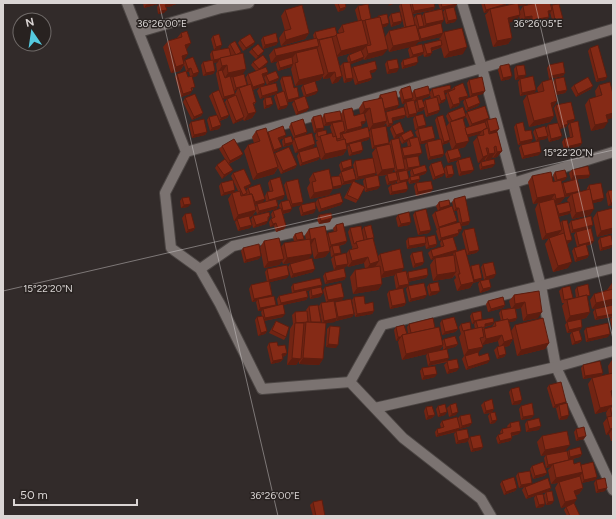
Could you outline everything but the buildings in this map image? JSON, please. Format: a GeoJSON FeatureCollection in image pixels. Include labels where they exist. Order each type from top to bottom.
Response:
{"type":"FeatureCollection","features":[{"type":"Feature","properties":{"kind":"street"},"geometry":{"type":"LineString","coordinates":[[127,3],[186,152]]}},
{"type":"Feature","properties":{"kind":"street"},"geometry":{"type":"LineString","coordinates":[[138,32],[221,8],[249,3]]}},
{"type":"Feature","properties":{"kind":"street"},"geometry":{"type":"LineString","coordinates":[[462,3],[482,68],[541,286],[556,367],[613,490]]}},
{"type":"Feature","properties":{"kind":"street"},"geometry":{"type":"LineString","coordinates":[[350,382],[262,389],[220,304],[200,269],[171,248],[165,193],[186,152],[482,68],[613,29]]}},
{"type":"Feature","properties":{"kind":"street"},"geometry":{"type":"LineString","coordinates":[[200,269],[233,246],[513,183],[613,152]]}},
{"type":"Feature","properties":{"kind":"street"},"geometry":{"type":"LineString","coordinates":[[350,382],[382,325],[613,268]]}},
{"type":"Feature","properties":{"kind":"street"},"geometry":{"type":"LineString","coordinates":[[375,408],[556,367],[613,351]]}},
{"type":"Feature","properties":{"kind":"street"},"geometry":{"type":"LineString","coordinates":[[350,382],[403,438],[481,499],[491,516]]}}]}
